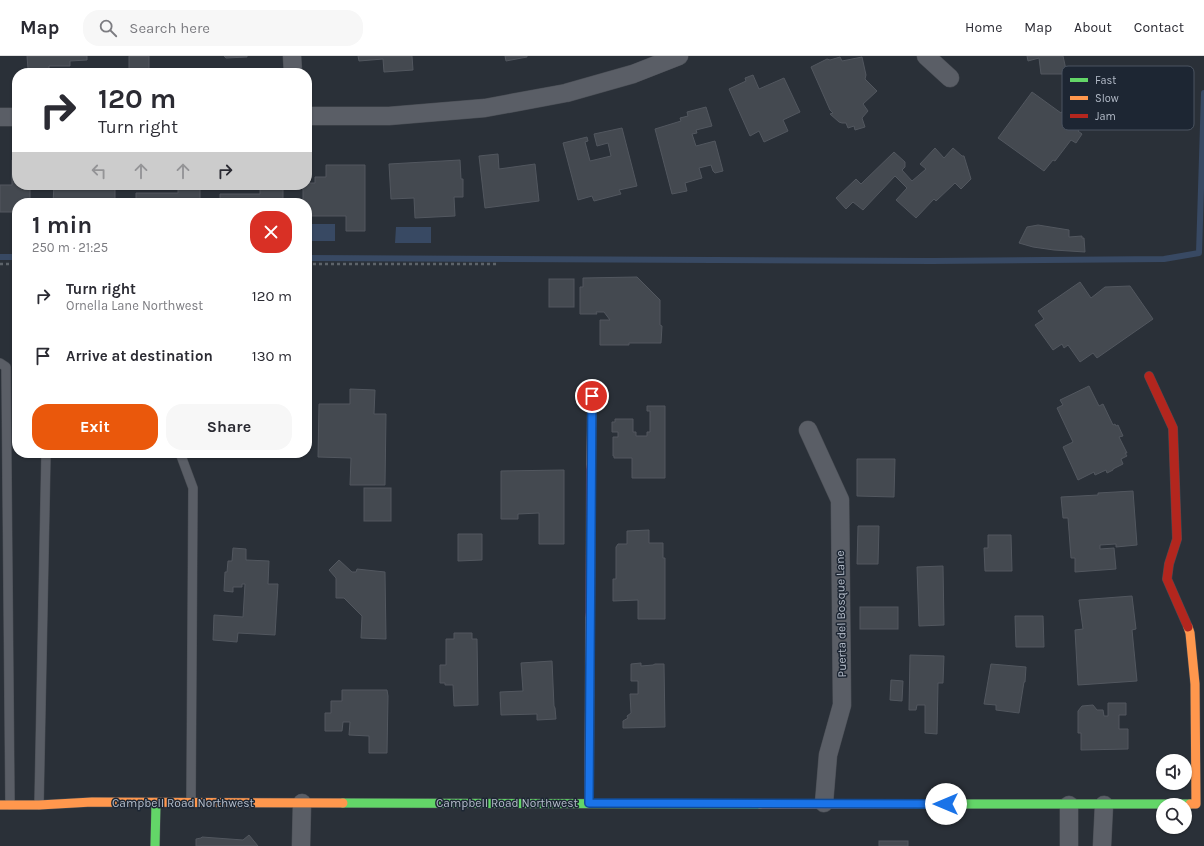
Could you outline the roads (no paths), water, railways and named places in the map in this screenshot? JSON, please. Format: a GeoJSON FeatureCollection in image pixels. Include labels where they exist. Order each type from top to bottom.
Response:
{"type":"FeatureCollection","features":[{"type":"Feature","properties":{"kind":"street"},"geometry":{"type":"LineString","coordinates":[[292,56],[292,68]]}},
{"type":"Feature","properties":{"kind":"street"},"geometry":{"type":"LineString","coordinates":[[312,116],[389,116],[485,108],[566,93],[633,74],[679,56]]}},
{"type":"Feature","properties":{"kind":"street"},"geometry":{"type":"LineString","coordinates":[[926,56],[950,78]]}},
{"type":"Feature","properties":{"kind":"street"},"geometry":{"type":"LineString","coordinates":[[0,117],[12,117]]}},
{"type":"Feature","properties":{"kind":"street","name":"Campbell Road Northwest"},"geometry":{"type":"LineString","coordinates":[[0,805],[39,805],[92,802],[824,803],[1069,805],[1196,804],[1195,684],[1190,633],[1167,579],[1169,564],[1177,539],[1173,428],[1149,376]]}},
{"type":"Feature","properties":{"kind":"street"},"geometry":{"type":"LineString","coordinates":[[589,803],[592,396]]}},
{"type":"Feature","properties":{"kind":"street","name":"Puerta del Bosque Lane"},"geometry":{"type":"LineString","coordinates":[[808,430],[840,500],[842,705],[828,755],[824,803]]}},
{"type":"Feature","properties":{"kind":"street"},"geometry":{"type":"LineString","coordinates":[[155,846],[156,803]]}},
{"type":"Feature","properties":{"kind":"street"},"geometry":{"type":"LineString","coordinates":[[301,846],[302,803]]}},
{"type":"Feature","properties":{"kind":"street"},"geometry":{"type":"LineString","coordinates":[[1069,805],[1069,846]]}},
{"type":"Feature","properties":{"kind":"street"},"geometry":{"type":"LineString","coordinates":[[1102,846],[1104,805]]}},
{"type":"Feature","properties":{"kind":"lane"},"geometry":{"type":"LineString","coordinates":[[0,364],[6,367],[10,805]]}},
{"type":"Feature","properties":{"kind":"lane"},"geometry":{"type":"LineString","coordinates":[[39,805],[46,458]]}},
{"type":"Feature","properties":{"kind":"lane"},"geometry":{"type":"LineString","coordinates":[[182,458],[193,488],[191,802]]}},
{"type":"Feature","properties":{"kind":"water"},"geometry":{"type":"Polygon","coordinates":[[[312,224],[335,224],[335,241],[312,241],[312,224]]]}},
{"type":"Feature","properties":{"kind":"water"},"geometry":{"type":"Polygon","coordinates":[[[396,227],[431,227],[431,243],[395,243],[396,227]]]}},
{"type":"Feature","properties":{"kind":"waterway"},"geometry":{"type":"LineString","coordinates":[[312,258],[932,261],[1164,259],[1199,253],[1204,93]]}},
{"type":"Feature","properties":{"kind":"waterway"},"geometry":{"type":"LineString","coordinates":[[0,257],[12,257]]}}]}
